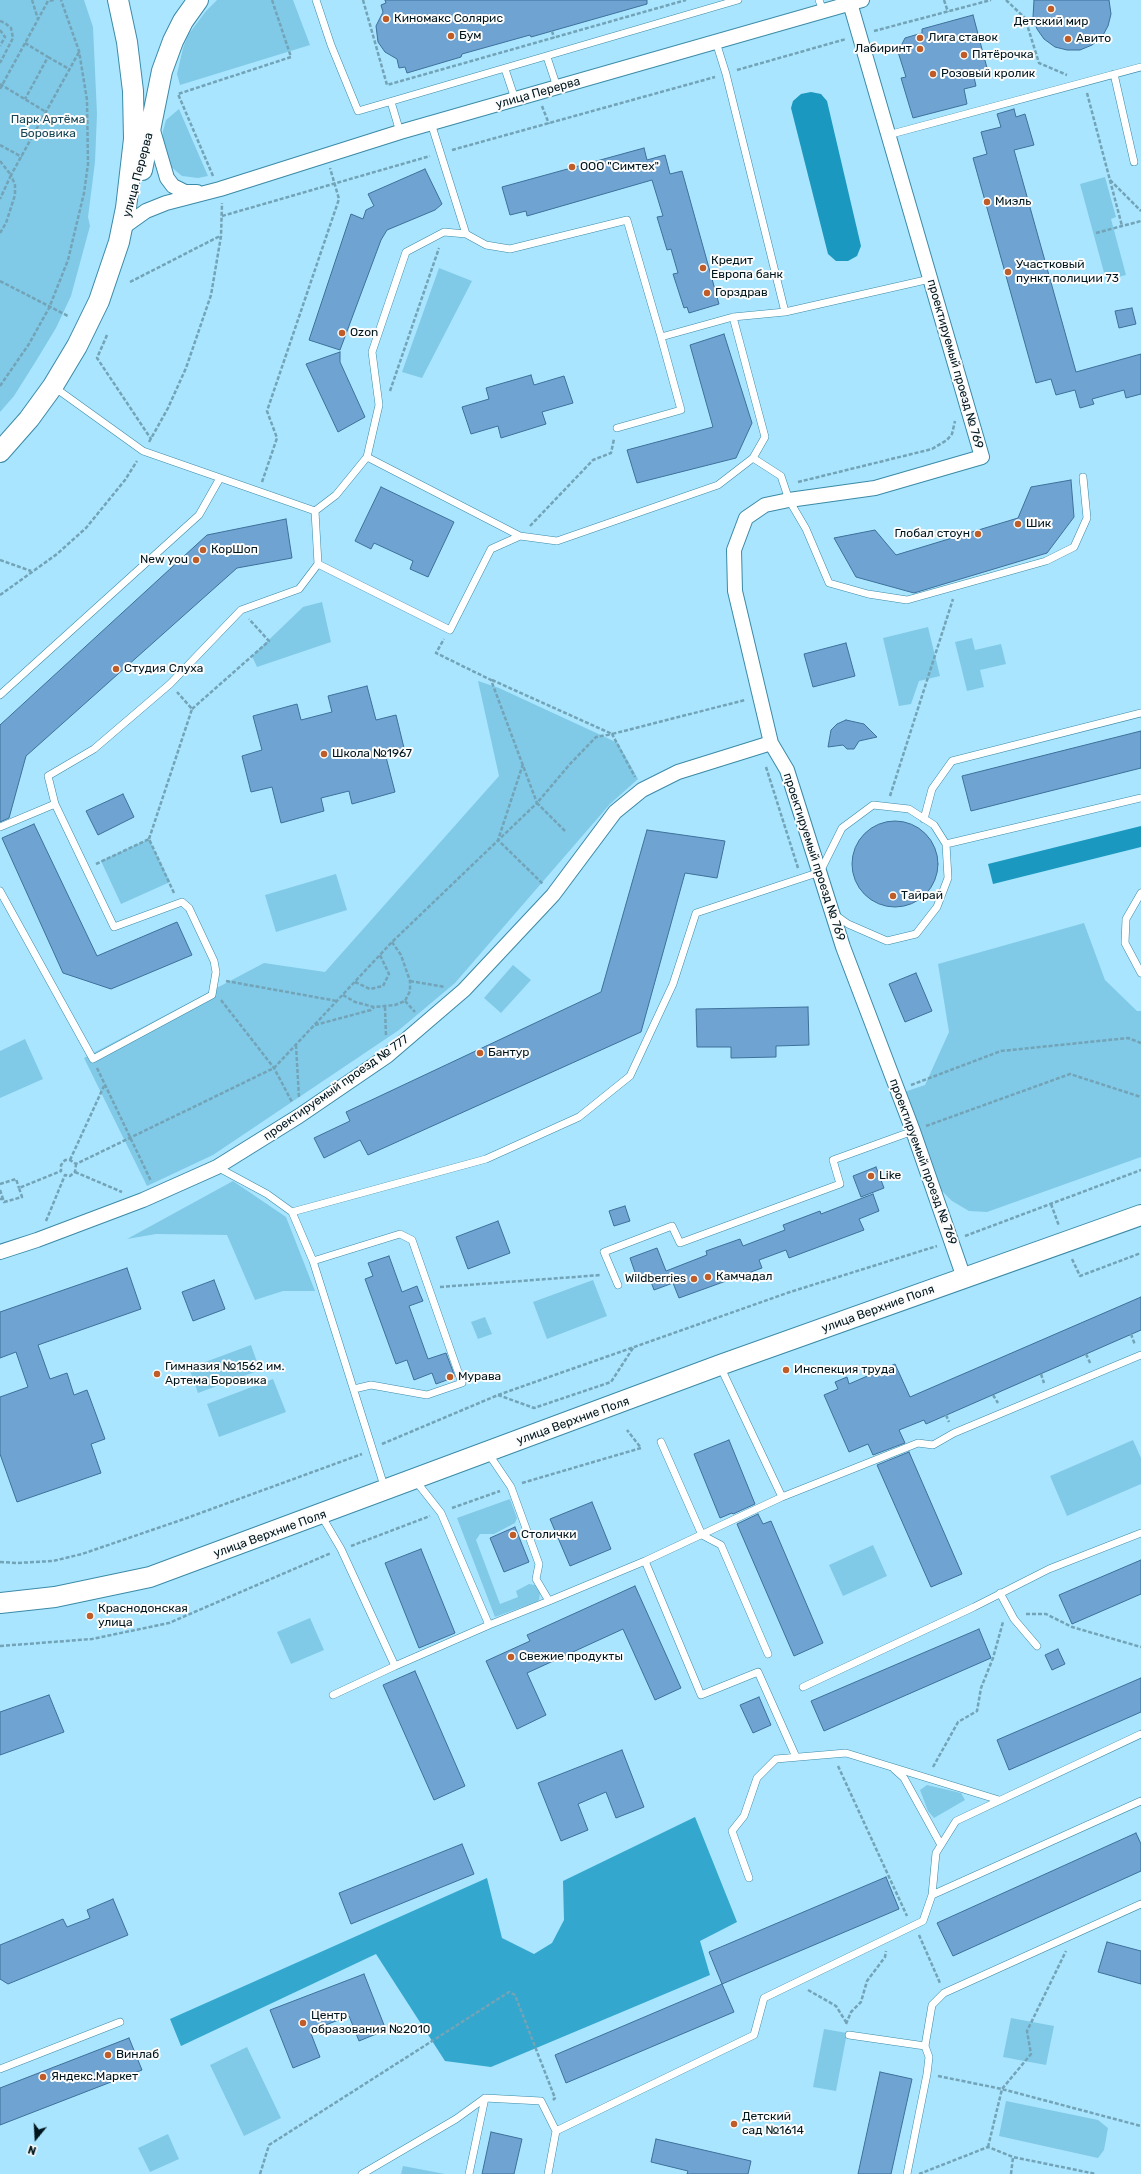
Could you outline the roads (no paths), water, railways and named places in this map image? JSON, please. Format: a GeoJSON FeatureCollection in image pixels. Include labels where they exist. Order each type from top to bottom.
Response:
{"type":"FeatureCollection","features":[{"type":"Feature","properties":{"kind":"main road"},"geometry":{"type":"LineString","coordinates":[[0,452],[29,419],[53,386],[88,326],[109,275],[126,208],[134,140],[133,91],[127,42],[118,0]]}},
{"type":"Feature","properties":{"kind":"main road","name":"улица Перерва"},"geometry":{"type":"LineString","coordinates":[[109,275],[142,169],[162,71],[173,42],[183,22],[198,0]]}},
{"type":"Feature","properties":{"kind":"main road","name":"улица Верхние Поля"},"geometry":{"type":"LineString","coordinates":[[0,1603],[55,1597],[150,1577],[386,1491],[720,1365],[1141,1215]]}},
{"type":"Feature","properties":{"kind":"street"},"geometry":{"type":"LineString","coordinates":[[183,22],[186,0]]}},
{"type":"Feature","properties":{"kind":"street","name":"улица Перерва"},"geometry":{"type":"LineString","coordinates":[[125,226],[146,211],[166,203],[218,190],[327,157],[400,132],[716,42],[821,6],[856,2]]}},
{"type":"Feature","properties":{"kind":"street","name":"проектируемый проезд № 769"},"geometry":{"type":"LineString","coordinates":[[856,2],[853,37],[888,135],[982,456],[875,488],[789,500],[765,505],[746,518],[734,550],[735,591],[771,743],[787,770],[843,946],[913,1131],[964,1278]]}},
{"type":"Feature","properties":{"kind":"street","name":"улица Перерва"},"geometry":{"type":"LineString","coordinates":[[152,124],[167,178],[173,186],[185,192],[218,190]]}},
{"type":"Feature","properties":{"kind":"street","name":"проектируемый проезд № 777"},"geometry":{"type":"LineString","coordinates":[[0,1252],[38,1240],[143,1200],[217,1167],[299,1116],[387,1056],[464,990],[553,895],[615,812],[642,790],[678,772],[714,759],[771,743]]}},
{"type":"Feature","properties":{"kind":"lane"},"geometry":{"type":"LineString","coordinates":[[316,0],[331,45],[358,111],[738,0]]}},
{"type":"Feature","properties":{"kind":"lane"},"geometry":{"type":"LineString","coordinates":[[716,42],[726,74],[785,312]]}},
{"type":"Feature","properties":{"kind":"lane"},"geometry":{"type":"LineString","coordinates":[[547,57],[557,87]]}},
{"type":"Feature","properties":{"kind":"lane"},"geometry":{"type":"LineString","coordinates":[[888,135],[1141,67]]}},
{"type":"Feature","properties":{"kind":"lane"},"geometry":{"type":"LineString","coordinates":[[505,69],[516,99]]}},
{"type":"Feature","properties":{"kind":"lane"},"geometry":{"type":"LineString","coordinates":[[1114,74],[1134,162]]}},
{"type":"Feature","properties":{"kind":"lane"},"geometry":{"type":"LineString","coordinates":[[391,102],[400,132]]}},
{"type":"Feature","properties":{"kind":"lane"},"geometry":{"type":"LineString","coordinates":[[431,123],[466,234]]}},
{"type":"Feature","properties":{"kind":"lane"},"geometry":{"type":"LineString","coordinates":[[315,512],[336,495],[367,457],[378,405],[372,352],[406,252],[444,232],[466,234],[486,245],[510,249],[627,220],[681,410],[617,428]]}},
{"type":"Feature","properties":{"kind":"lane"},"geometry":{"type":"LineString","coordinates":[[661,338],[733,317],[785,312],[930,279]]}},
{"type":"Feature","properties":{"kind":"lane"},"geometry":{"type":"LineString","coordinates":[[367,457],[520,536],[557,540],[718,486],[753,458],[765,438],[733,317]]}},
{"type":"Feature","properties":{"kind":"lane"},"geometry":{"type":"LineString","coordinates":[[53,386],[144,451],[315,512]]}},
{"type":"Feature","properties":{"kind":"lane"},"geometry":{"type":"LineString","coordinates":[[753,458],[780,476],[789,500],[806,529],[830,583],[868,594],[907,600],[1046,561],[1074,547],[1087,518],[1083,477]]}},
{"type":"Feature","properties":{"kind":"lane"},"geometry":{"type":"LineString","coordinates":[[0,695],[199,515],[220,478]]}},
{"type":"Feature","properties":{"kind":"lane"},"geometry":{"type":"LineString","coordinates":[[0,891],[93,1059],[212,995],[216,976],[214,961],[189,908],[182,902],[114,927],[55,804],[48,776],[94,749],[170,684],[241,610],[299,589],[318,564],[315,512]]}},
{"type":"Feature","properties":{"kind":"lane"},"geometry":{"type":"LineString","coordinates":[[318,564],[450,630],[491,549],[520,536]]}},
{"type":"Feature","properties":{"kind":"lane"},"geometry":{"type":"LineString","coordinates":[[924,819],[932,788],[952,761],[1141,713]]}},
{"type":"Feature","properties":{"kind":"lane"},"geometry":{"type":"LineString","coordinates":[[946,844],[1141,798]]}},
{"type":"Feature","properties":{"kind":"lane"},"geometry":{"type":"LineString","coordinates":[[0,827],[55,804]]}},
{"type":"Feature","properties":{"kind":"lane"},"geometry":{"type":"LineString","coordinates":[[292,1212],[486,1159],[579,1117],[630,1076],[673,984],[696,913],[820,872],[842,828],[873,805],[909,809],[934,826],[946,844],[948,878],[936,907],[916,934],[887,941],[848,924],[832,913]]}},
{"type":"Feature","properties":{"kind":"lane"},"geometry":{"type":"LineString","coordinates":[[1141,893],[1126,919],[1125,943],[1141,973]]}},
{"type":"Feature","properties":{"kind":"lane"},"geometry":{"type":"LineString","coordinates":[[618,1285],[604,1252],[672,1226],[680,1243],[840,1184],[833,1160],[913,1131]]}},
{"type":"Feature","properties":{"kind":"lane"},"geometry":{"type":"LineString","coordinates":[[217,1167],[267,1194],[292,1212],[313,1262],[386,1491]]}},
{"type":"Feature","properties":{"kind":"lane"},"geometry":{"type":"LineString","coordinates":[[313,1262],[400,1234],[412,1240],[427,1288],[462,1383],[427,1395],[371,1385],[354,1390]]}},
{"type":"Feature","properties":{"kind":"lane"},"geometry":{"type":"LineString","coordinates":[[333,1695],[489,1625],[645,1561],[782,1497],[918,1443],[933,1445],[954,1433],[1141,1355]]}},
{"type":"Feature","properties":{"kind":"lane"},"geometry":{"type":"LineString","coordinates":[[720,1365],[782,1497]]}},
{"type":"Feature","properties":{"kind":"lane"},"geometry":{"type":"LineString","coordinates":[[661,1442],[702,1534],[721,1545],[768,1654]]}},
{"type":"Feature","properties":{"kind":"lane"},"geometry":{"type":"LineString","coordinates":[[488,1452],[511,1487],[539,1564],[536,1579],[549,1601]]}},
{"type":"Feature","properties":{"kind":"lane"},"geometry":{"type":"LineString","coordinates":[[415,1480],[441,1513],[489,1625]]}},
{"type":"Feature","properties":{"kind":"lane"},"geometry":{"type":"LineString","coordinates":[[321,1515],[341,1549],[395,1666]]}},
{"type":"Feature","properties":{"kind":"lane"},"geometry":{"type":"LineString","coordinates":[[803,1688],[974,1607],[1049,1569],[1141,1533]]}},
{"type":"Feature","properties":{"kind":"lane"},"geometry":{"type":"LineString","coordinates":[[645,1561],[700,1695],[758,1672],[796,1757]]}},
{"type":"Feature","properties":{"kind":"lane"},"geometry":{"type":"LineString","coordinates":[[1000,1593],[1010,1614],[1037,1646]]}},
{"type":"Feature","properties":{"kind":"lane"},"geometry":{"type":"LineString","coordinates":[[556,2131],[754,2035],[764,1998],[923,1921],[932,1895],[936,1853],[956,1821],[1141,1734]]}},
{"type":"Feature","properties":{"kind":"lane"},"geometry":{"type":"LineString","coordinates":[[749,1878],[732,1831],[744,1816],[757,1778],[776,1759],[846,1753],[999,1800]]}},
{"type":"Feature","properties":{"kind":"lane"},"geometry":{"type":"LineString","coordinates":[[893,1768],[904,1778],[941,1845]]}},
{"type":"Feature","properties":{"kind":"lane"},"geometry":{"type":"LineString","coordinates":[[932,1895],[1141,1801]]}},
{"type":"Feature","properties":{"kind":"lane"},"geometry":{"type":"LineString","coordinates":[[907,2174],[927,2074],[929,2057],[925,2046],[932,2005],[944,1992],[1141,1904]]}},
{"type":"Feature","properties":{"kind":"lane"},"geometry":{"type":"LineString","coordinates":[[0,2069],[120,2022]]}},
{"type":"Feature","properties":{"kind":"lane"},"geometry":{"type":"LineString","coordinates":[[849,2035],[925,2046]]}},
{"type":"Feature","properties":{"kind":"lane"},"geometry":{"type":"LineString","coordinates":[[469,2174],[485,2098]]}},
{"type":"Feature","properties":{"kind":"lane"},"geometry":{"type":"LineString","coordinates":[[362,2174],[456,2119],[485,2098],[541,2101],[556,2131],[548,2174]]}},
{"type":"Feature","properties":{"kind":"place","name":"Детский мир"},"geometry":{"type":"Point","coordinates":[1051,9]}},
{"type":"Feature","properties":{"kind":"place","name":"Киномакс Солярис"},"geometry":{"type":"Point","coordinates":[386,19]}},
{"type":"Feature","properties":{"kind":"place","name":"Бум"},"geometry":{"type":"Point","coordinates":[451,36]}},
{"type":"Feature","properties":{"kind":"place","name":"Лига ставок"},"geometry":{"type":"Point","coordinates":[920,38]}},
{"type":"Feature","properties":{"kind":"place","name":"Авито"},"geometry":{"type":"Point","coordinates":[1068,39]}},
{"type":"Feature","properties":{"kind":"place","name":"Лабиринт"},"geometry":{"type":"Point","coordinates":[920,49]}},
{"type":"Feature","properties":{"kind":"place","name":"Пятёрочка"},"geometry":{"type":"Point","coordinates":[964,55]}},
{"type":"Feature","properties":{"kind":"place","name":"Розовый кролик"},"geometry":{"type":"Point","coordinates":[933,74]}},
{"type":"Feature","properties":{"kind":"place","name":"ООО \"Симтех\""},"geometry":{"type":"Point","coordinates":[572,167]}},
{"type":"Feature","properties":{"kind":"place","name":"Миэль"},"geometry":{"type":"Point","coordinates":[987,202]}},
{"type":"Feature","properties":{"kind":"place","name":"Кредит Европа банк"},"geometry":{"type":"Point","coordinates":[703,268]}},
{"type":"Feature","properties":{"kind":"place","name":"Участковый пункт полиции 73"},"geometry":{"type":"Point","coordinates":[1008,272]}},
{"type":"Feature","properties":{"kind":"place","name":"Горздрав"},"geometry":{"type":"Point","coordinates":[707,293]}},
{"type":"Feature","properties":{"kind":"place","name":"Ozon"},"geometry":{"type":"Point","coordinates":[342,333]}},
{"type":"Feature","properties":{"kind":"place","name":"Шик"},"geometry":{"type":"Point","coordinates":[1018,524]}},
{"type":"Feature","properties":{"kind":"place","name":"Глобал стоун"},"geometry":{"type":"Point","coordinates":[978,534]}},
{"type":"Feature","properties":{"kind":"place","name":"КорШоп"},"geometry":{"type":"Point","coordinates":[203,550]}},
{"type":"Feature","properties":{"kind":"place","name":"New you"},"geometry":{"type":"Point","coordinates":[196,560]}},
{"type":"Feature","properties":{"kind":"place","name":"Студия Слуха"},"geometry":{"type":"Point","coordinates":[116,669]}},
{"type":"Feature","properties":{"kind":"place","name":"Школа №1967"},"geometry":{"type":"Point","coordinates":[324,754]}},
{"type":"Feature","properties":{"kind":"place","name":"Тайрай"},"geometry":{"type":"Point","coordinates":[893,896]}},
{"type":"Feature","properties":{"kind":"place","name":"Бантур"},"geometry":{"type":"Point","coordinates":[480,1053]}},
{"type":"Feature","properties":{"kind":"place","name":"Like"},"geometry":{"type":"Point","coordinates":[871,1176]}},
{"type":"Feature","properties":{"kind":"place","name":"Камчадал"},"geometry":{"type":"Point","coordinates":[708,1277]}},
{"type":"Feature","properties":{"kind":"place","name":"Wildberries"},"geometry":{"type":"Point","coordinates":[694,1279]}},
{"type":"Feature","properties":{"kind":"place","name":"Инспекция труда"},"geometry":{"type":"Point","coordinates":[786,1370]}},
{"type":"Feature","properties":{"kind":"place","name":"Гимназия №1562 им. Артема Боровика"},"geometry":{"type":"Point","coordinates":[157,1374]}},
{"type":"Feature","properties":{"kind":"place","name":"Мурава"},"geometry":{"type":"Point","coordinates":[450,1377]}},
{"type":"Feature","properties":{"kind":"place","name":"Столички"},"geometry":{"type":"Point","coordinates":[513,1535]}},
{"type":"Feature","properties":{"kind":"place","name":"Краснодонская улица"},"geometry":{"type":"Point","coordinates":[90,1616]}},
{"type":"Feature","properties":{"kind":"place","name":"Свежие продукты"},"geometry":{"type":"Point","coordinates":[511,1657]}},
{"type":"Feature","properties":{"kind":"place","name":"Центр образования №2010"},"geometry":{"type":"Point","coordinates":[303,2023]}},
{"type":"Feature","properties":{"kind":"place","name":"Винлаб"},"geometry":{"type":"Point","coordinates":[108,2055]}},
{"type":"Feature","properties":{"kind":"place","name":"Яндекс.Маркет"},"geometry":{"type":"Point","coordinates":[43,2077]}},
{"type":"Feature","properties":{"kind":"place","name":"Детский сад №1614"},"geometry":{"type":"Point","coordinates":[734,2124]}},
{"type":"Feature","properties":{"kind":"park label","name":"Парк Артёма Боровика"},"geometry":{"type":"Point","coordinates":[48,127]}}]}
